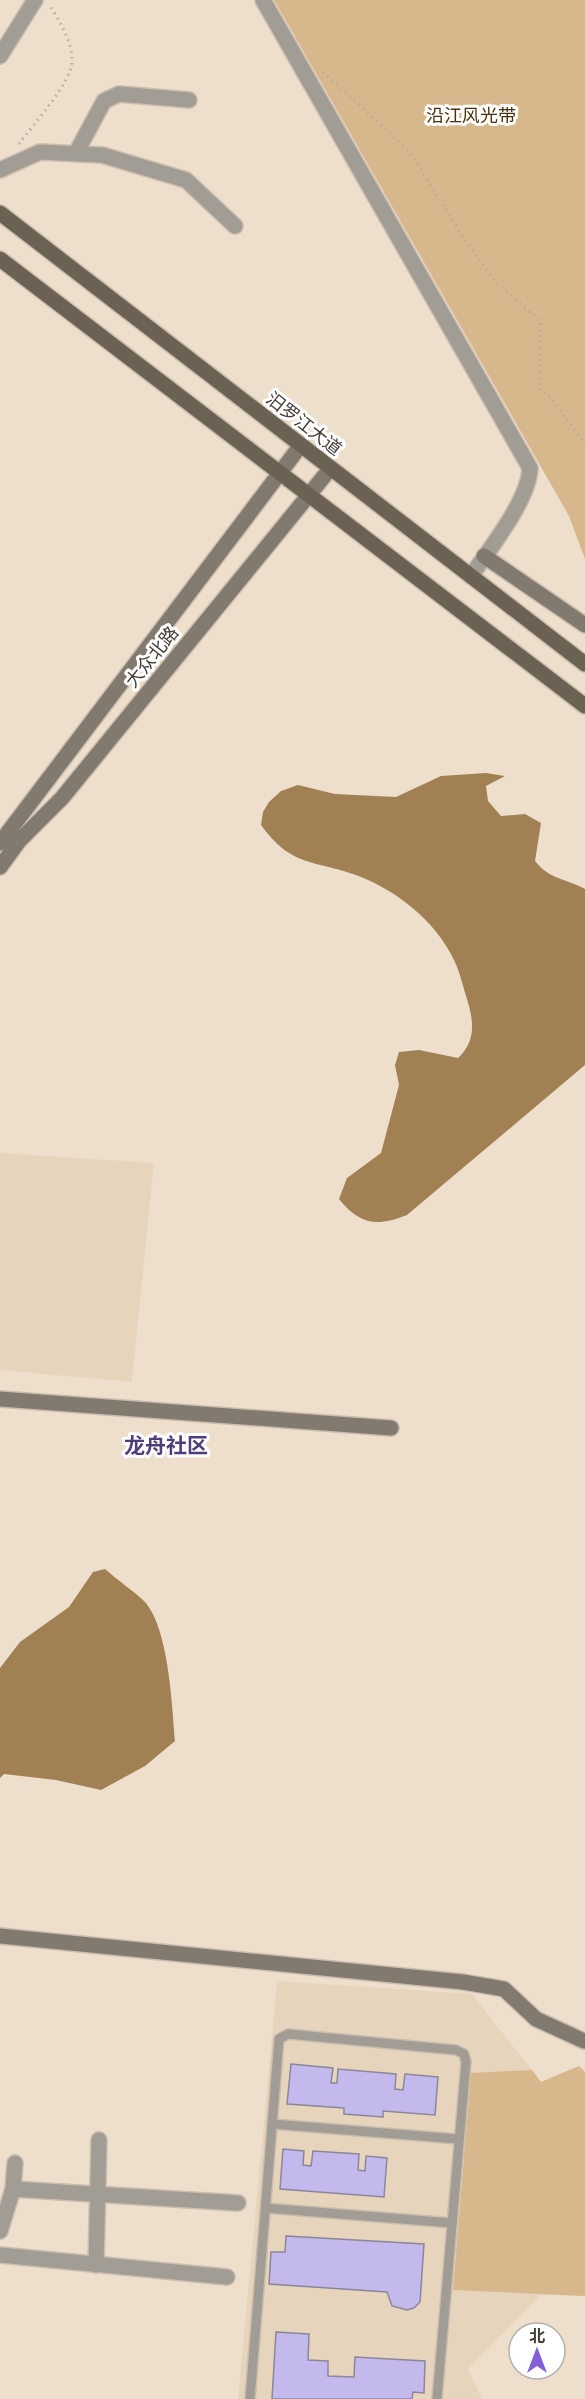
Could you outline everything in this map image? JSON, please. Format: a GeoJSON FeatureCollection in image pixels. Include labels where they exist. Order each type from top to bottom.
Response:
{"type":"FeatureCollection","features":[{"type":"Feature","properties":{"kind":"main road","name":"汨罗江大道"},"geometry":{"type":"LineString","coordinates":[[0,213],[585,664]]}},
{"type":"Feature","properties":{"kind":"main road"},"geometry":{"type":"LineString","coordinates":[[0,259],[585,706]]}},
{"type":"Feature","properties":{"kind":"main road","name":"大众北路"},"geometry":{"type":"LineString","coordinates":[[0,843],[301,445]]}},
{"type":"Feature","properties":{"kind":"main road","name":"大众北路"},"geometry":{"type":"LineString","coordinates":[[0,867],[19,841],[62,798],[330,469]]}},
{"type":"Feature","properties":{"kind":"main road"},"geometry":{"type":"LineString","coordinates":[[484,556],[585,625]]}},
{"type":"Feature","properties":{"kind":"main road"},"geometry":{"type":"LineString","coordinates":[[0,855],[19,841]]}},
{"type":"Feature","properties":{"kind":"main road"},"geometry":{"type":"LineString","coordinates":[[0,1399],[391,1428]]}},
{"type":"Feature","properties":{"kind":"main road"},"geometry":{"type":"LineString","coordinates":[[0,1936],[463,1982],[504,1989],[536,2019],[584,2041]]}},
{"type":"Feature","properties":{"kind":"street"},"geometry":{"type":"LineString","coordinates":[[0,57],[35,0]]}},
{"type":"Feature","properties":{"kind":"street"},"geometry":{"type":"LineString","coordinates":[[263,0],[531,468],[530,481],[522,496],[471,576]]}},
{"type":"Feature","properties":{"kind":"street"},"geometry":{"type":"LineString","coordinates":[[76,153],[104,101],[112,97],[119,94],[189,100]]}},
{"type":"Feature","properties":{"kind":"street"},"geometry":{"type":"LineString","coordinates":[[0,170],[40,152],[102,155],[186,180],[235,226]]}},
{"type":"Feature","properties":{"kind":"street"},"geometry":{"type":"LineString","coordinates":[[96,2265],[99,2140]]}},
{"type":"Feature","properties":{"kind":"street"},"geometry":{"type":"LineString","coordinates":[[0,2226],[13,2189],[15,2163]]}},
{"type":"Feature","properties":{"kind":"street"},"geometry":{"type":"LineString","coordinates":[[13,2189],[238,2203]]}},
{"type":"Feature","properties":{"kind":"street"},"geometry":{"type":"LineString","coordinates":[[0,2255],[227,2277]]}},
{"type":"Feature","properties":{"kind":"lane"},"geometry":{"type":"LineString","coordinates":[[250,2399],[279,2039],[288,2034],[456,2049],[464,2054],[466,2062],[437,2399]]}},
{"type":"Feature","properties":{"kind":"lane"},"geometry":{"type":"LineString","coordinates":[[272,2124],[458,2139]]}},
{"type":"Feature","properties":{"kind":"lane"},"geometry":{"type":"LineString","coordinates":[[266,2208],[452,2223]]}},
{"type":"Feature","properties":{"kind":"path"},"geometry":{"type":"LineString","coordinates":[[14,150],[62,84],[73,63],[71,51],[46,0]]}},
{"type":"Feature","properties":{"kind":"path"},"geometry":{"type":"LineString","coordinates":[[303,69],[318,67],[409,151],[463,237],[496,283],[541,321],[539,389],[547,393],[585,444]]}},
{"type":"Feature","properties":{"kind":"shaded area"},"geometry":{"type":"Polygon","coordinates":[[[486,773],[505,776],[486,786],[488,801],[501,816],[525,814],[541,823],[535,861],[546,872],[585,889],[585,1065],[407,1215],[378,1222],[362,1219],[339,1199],[347,1178],[381,1153],[399,1085],[395,1065],[399,1052],[419,1050],[458,1058],[471,1038],[472,1023],[469,1007],[454,960],[446,945],[425,919],[400,898],[371,881],[293,855],[272,839],[261,825],[263,812],[269,802],[281,791],[298,785],[335,794],[396,797],[441,776],[486,773]]]}},
{"type":"Feature","properties":{"kind":"shaded area"},"geometry":{"type":"Polygon","coordinates":[[[0,1153],[154,1163],[132,1382],[0,1370],[0,1153]]]}},
{"type":"Feature","properties":{"kind":"shaded area"},"geometry":{"type":"Polygon","coordinates":[[[105,1569],[144,1601],[159,1629],[168,1668],[175,1741],[145,1766],[101,1790],[56,1780],[4,1774],[0,1778],[0,1668],[20,1642],[69,1607],[93,1572],[105,1569]]]}},
{"type":"Feature","properties":{"kind":"shaded area"},"geometry":{"type":"Polygon","coordinates":[[[277,1981],[472,1994],[541,2082],[579,2066],[585,2072],[585,2296],[541,2295],[515,2321],[507,2321],[507,2329],[468,2369],[482,2399],[238,2399],[277,1981]]]}},
{"type":"Feature","properties":{"kind":"green space","name":"沿江风光带"},"geometry":{"type":"Polygon","coordinates":[[[274,0],[585,0],[585,559],[569,516],[274,0]]]}},
{"type":"Feature","properties":{"kind":"green space"},"geometry":{"type":"Polygon","coordinates":[[[579,2066],[585,2072],[585,2296],[453,2290],[471,2073],[532,2070],[541,2082],[579,2066]]]}},
{"type":"Feature","properties":{"kind":"building"},"geometry":{"type":"Polygon","coordinates":[[[291,2064],[333,2068],[331,2083],[337,2083],[338,2069],[396,2074],[395,2089],[403,2090],[405,2074],[438,2077],[435,2115],[383,2111],[383,2117],[344,2114],[344,2108],[287,2104],[291,2064]]]}},
{"type":"Feature","properties":{"kind":"building"},"geometry":{"type":"Polygon","coordinates":[[[283,2149],[304,2151],[303,2165],[311,2166],[313,2151],[359,2154],[358,2170],[365,2171],[366,2156],[387,2158],[384,2197],[280,2189],[283,2149]]]}},
{"type":"Feature","properties":{"kind":"building"},"geometry":{"type":"Polygon","coordinates":[[[286,2236],[424,2244],[420,2302],[414,2308],[407,2310],[392,2306],[387,2292],[269,2284],[271,2252],[285,2252],[286,2236]]]}},
{"type":"Feature","properties":{"kind":"building"},"geometry":{"type":"Polygon","coordinates":[[[276,2332],[309,2334],[308,2360],[328,2361],[328,2376],[354,2377],[355,2357],[425,2361],[424,2393],[413,2392],[412,2399],[272,2399],[276,2332]]]}},
{"type":"Feature","properties":{"kind":"district","name":"龙舟社区"},"geometry":{"type":"Point","coordinates":[166,1446]}}]}
